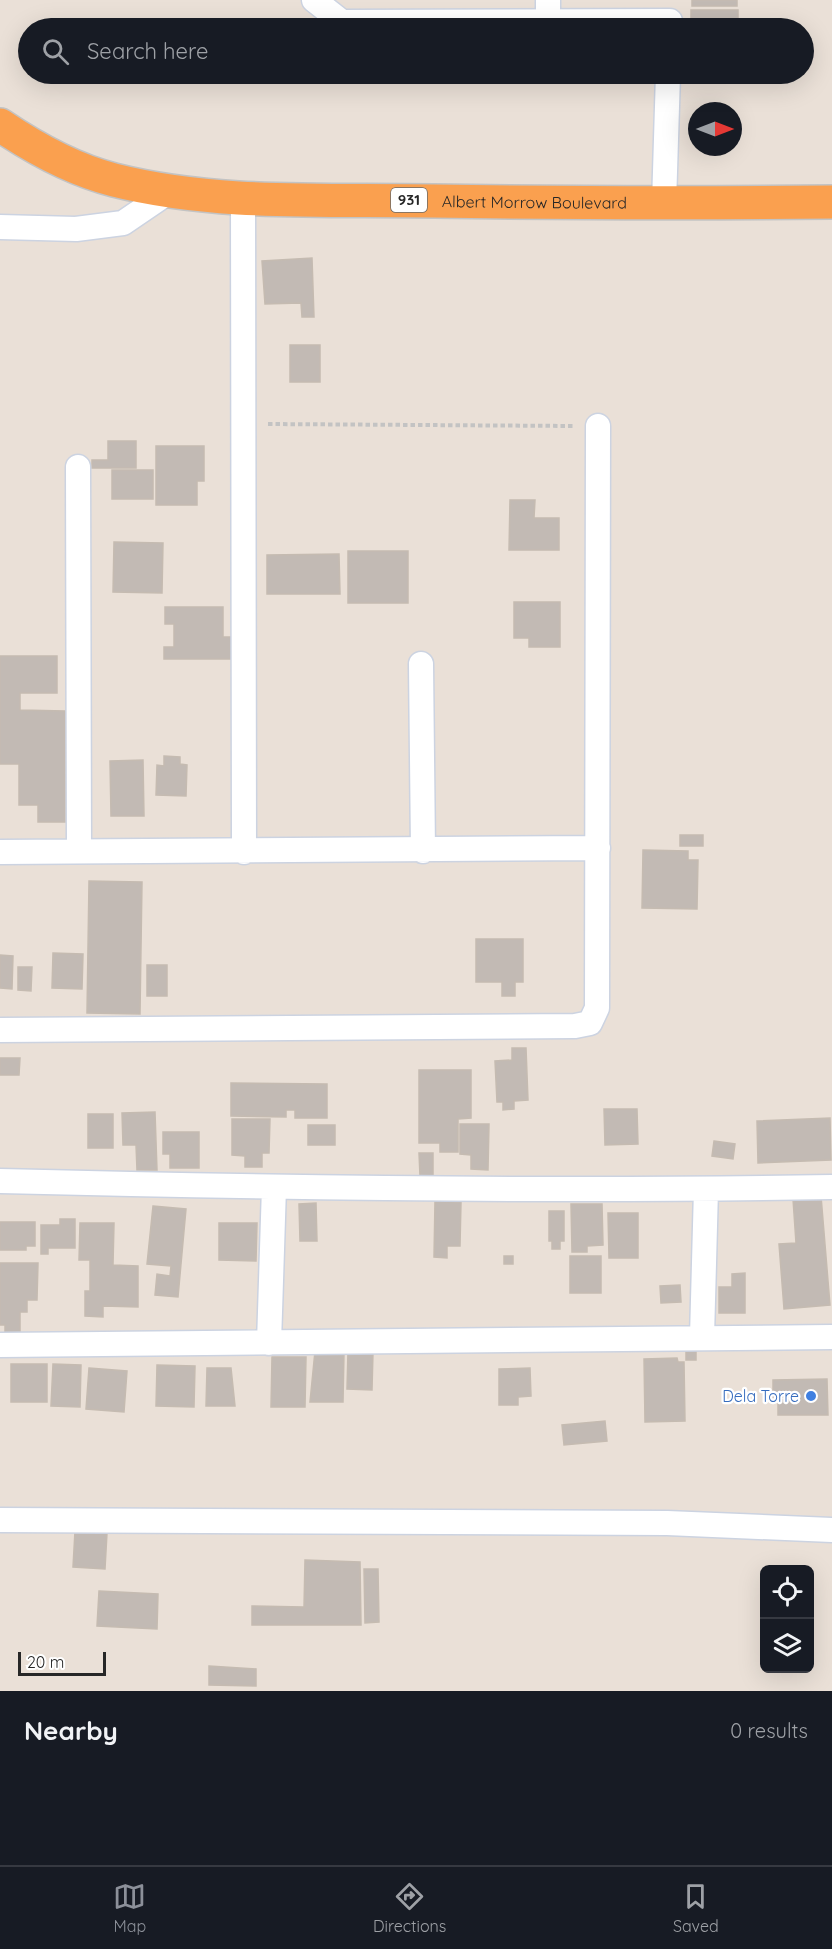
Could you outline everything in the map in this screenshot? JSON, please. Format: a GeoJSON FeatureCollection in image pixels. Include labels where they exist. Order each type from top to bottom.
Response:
{"type":"FeatureCollection","features":[{"type":"Feature","properties":{"kind":"highway","name":"Albert Morrow Boulevard"},"geometry":{"type":"LineString","coordinates":[[0,125],[27,143],[112,179],[170,190],[243,197],[664,204],[832,202]]}},
{"type":"Feature","properties":{"kind":"street"},"geometry":{"type":"LineString","coordinates":[[314,0],[337,18]]}},
{"type":"Feature","properties":{"kind":"street"},"geometry":{"type":"LineString","coordinates":[[430,0],[448,18]]}},
{"type":"Feature","properties":{"kind":"street"},"geometry":{"type":"LineString","coordinates":[[472,18],[548,11],[670,16]]}},
{"type":"Feature","properties":{"kind":"street"},"geometry":{"type":"LineString","coordinates":[[664,204],[668,84]]}},
{"type":"Feature","properties":{"kind":"street"},"geometry":{"type":"LineString","coordinates":[[0,227],[76,229],[123,223],[170,190]]}},
{"type":"Feature","properties":{"kind":"street"},"geometry":{"type":"LineString","coordinates":[[243,197],[244,852]]}},
{"type":"Feature","properties":{"kind":"street"},"geometry":{"type":"LineString","coordinates":[[0,1030],[584,1025],[590,1023],[597,1008],[598,426]]}},
{"type":"Feature","properties":{"kind":"street"},"geometry":{"type":"LineString","coordinates":[[78,467],[80,851]]}},
{"type":"Feature","properties":{"kind":"street"},"geometry":{"type":"LineString","coordinates":[[421,664],[423,851]]}},
{"type":"Feature","properties":{"kind":"street"},"geometry":{"type":"LineString","coordinates":[[0,852],[423,851],[598,848]]}},
{"type":"Feature","properties":{"kind":"street"},"geometry":{"type":"LineString","coordinates":[[0,1181],[274,1188],[706,1190],[832,1187]]}},
{"type":"Feature","properties":{"kind":"street"},"geometry":{"type":"LineString","coordinates":[[269,1343],[274,1188]]}},
{"type":"Feature","properties":{"kind":"street"},"geometry":{"type":"LineString","coordinates":[[702,1336],[706,1190]]}},
{"type":"Feature","properties":{"kind":"street"},"geometry":{"type":"LineString","coordinates":[[0,1345],[702,1336],[832,1337]]}},
{"type":"Feature","properties":{"kind":"street"},"geometry":{"type":"LineString","coordinates":[[0,1520],[667,1523],[832,1530]]}},
{"type":"Feature","properties":{"kind":"path"},"geometry":{"type":"LineString","coordinates":[[244,423],[598,426]]}},
{"type":"Feature","properties":{"kind":"building"},"geometry":{"type":"Polygon","coordinates":[[[692,0],[737,0],[737,6],[692,6],[692,0]]]}},
{"type":"Feature","properties":{"kind":"building"},"geometry":{"type":"Polygon","coordinates":[[[691,10],[738,10],[738,18],[691,18],[691,10]]]}},
{"type":"Feature","properties":{"kind":"building"},"geometry":{"type":"Polygon","coordinates":[[[312,258],[314,317],[302,317],[301,303],[265,304],[262,261],[312,258]]]}},
{"type":"Feature","properties":{"kind":"building"},"geometry":{"type":"Polygon","coordinates":[[[290,345],[320,345],[320,382],[290,382],[290,345]]]}},
{"type":"Feature","properties":{"kind":"building"},"geometry":{"type":"Polygon","coordinates":[[[108,441],[136,441],[136,468],[92,468],[92,460],[108,460],[108,441]]]}},
{"type":"Feature","properties":{"kind":"building"},"geometry":{"type":"Polygon","coordinates":[[[156,446],[204,446],[204,481],[197,481],[197,505],[156,505],[156,446]]]}},
{"type":"Feature","properties":{"kind":"building"},"geometry":{"type":"Polygon","coordinates":[[[112,470],[153,470],[153,499],[112,499],[112,470]]]}},
{"type":"Feature","properties":{"kind":"building"},"geometry":{"type":"Polygon","coordinates":[[[510,500],[535,500],[534,518],[559,518],[559,550],[509,550],[510,500]]]}},
{"type":"Feature","properties":{"kind":"building"},"geometry":{"type":"Polygon","coordinates":[[[114,542],[163,543],[162,593],[113,592],[114,542]]]}},
{"type":"Feature","properties":{"kind":"building"},"geometry":{"type":"Polygon","coordinates":[[[348,551],[408,551],[408,603],[348,603],[348,551]]]}},
{"type":"Feature","properties":{"kind":"building"},"geometry":{"type":"Polygon","coordinates":[[[339,554],[340,594],[267,594],[267,555],[339,554]]]}},
{"type":"Feature","properties":{"kind":"building"},"geometry":{"type":"Polygon","coordinates":[[[514,602],[560,602],[560,647],[529,647],[529,638],[514,638],[514,602]]]}},
{"type":"Feature","properties":{"kind":"building"},"geometry":{"type":"Polygon","coordinates":[[[165,607],[223,607],[223,637],[233,637],[233,659],[164,659],[164,647],[174,647],[174,624],[165,624],[165,607]]]}},
{"type":"Feature","properties":{"kind":"building"},"geometry":{"type":"Polygon","coordinates":[[[0,656],[57,656],[57,693],[20,693],[20,710],[65,711],[65,822],[38,822],[38,805],[19,805],[19,764],[0,764],[0,656]]]}},
{"type":"Feature","properties":{"kind":"building"},"geometry":{"type":"Polygon","coordinates":[[[164,756],[180,757],[180,764],[187,765],[186,796],[156,795],[157,765],[164,766],[164,756]]]}},
{"type":"Feature","properties":{"kind":"building"},"geometry":{"type":"Polygon","coordinates":[[[143,760],[144,816],[111,816],[110,761],[143,760]]]}},
{"type":"Feature","properties":{"kind":"building"},"geometry":{"type":"Polygon","coordinates":[[[680,835],[703,835],[703,846],[680,846],[680,835]]]}},
{"type":"Feature","properties":{"kind":"building"},"geometry":{"type":"Polygon","coordinates":[[[643,850],[688,851],[688,860],[698,860],[697,909],[642,908],[643,850]]]}},
{"type":"Feature","properties":{"kind":"building"},"geometry":{"type":"Polygon","coordinates":[[[89,881],[142,882],[140,1014],[87,1013],[89,881]]]}},
{"type":"Feature","properties":{"kind":"building"},"geometry":{"type":"Polygon","coordinates":[[[476,939],[523,939],[523,982],[515,982],[515,996],[502,996],[502,982],[476,982],[476,939]]]}},
{"type":"Feature","properties":{"kind":"building"},"geometry":{"type":"Polygon","coordinates":[[[53,953],[83,954],[82,989],[52,988],[53,953]]]}},
{"type":"Feature","properties":{"kind":"building"},"geometry":{"type":"Polygon","coordinates":[[[0,955],[13,956],[12,989],[0,988],[0,955]]]}},
{"type":"Feature","properties":{"kind":"building"},"geometry":{"type":"Polygon","coordinates":[[[147,965],[167,965],[167,996],[147,996],[147,965]]]}},
{"type":"Feature","properties":{"kind":"building"},"geometry":{"type":"Polygon","coordinates":[[[18,967],[32,967],[31,991],[18,990],[18,967]]]}},
{"type":"Feature","properties":{"kind":"building"},"geometry":{"type":"Polygon","coordinates":[[[512,1048],[526,1048],[528,1100],[514,1101],[514,1109],[503,1110],[503,1102],[497,1102],[495,1061],[512,1060],[512,1048]]]}},
{"type":"Feature","properties":{"kind":"building"},"geometry":{"type":"Polygon","coordinates":[[[0,1058],[20,1058],[19,1075],[0,1075],[0,1058]]]}},
{"type":"Feature","properties":{"kind":"building"},"geometry":{"type":"Polygon","coordinates":[[[419,1070],[471,1070],[471,1118],[458,1119],[458,1152],[440,1152],[440,1143],[419,1143],[419,1070]]]}},
{"type":"Feature","properties":{"kind":"building"},"geometry":{"type":"Polygon","coordinates":[[[231,1083],[327,1084],[327,1118],[295,1118],[295,1110],[286,1110],[286,1117],[231,1116],[231,1083]]]}},
{"type":"Feature","properties":{"kind":"building"},"geometry":{"type":"Polygon","coordinates":[[[604,1109],[637,1109],[638,1144],[605,1145],[604,1109]]]}},
{"type":"Feature","properties":{"kind":"building"},"geometry":{"type":"Polygon","coordinates":[[[155,1112],[157,1170],[137,1170],[136,1145],[123,1145],[122,1113],[155,1112]]]}},
{"type":"Feature","properties":{"kind":"building"},"geometry":{"type":"Polygon","coordinates":[[[88,1114],[113,1114],[113,1148],[88,1148],[88,1114]]]}},
{"type":"Feature","properties":{"kind":"building"},"geometry":{"type":"Polygon","coordinates":[[[830,1118],[831,1160],[758,1163],[757,1121],[830,1118]]]}},
{"type":"Feature","properties":{"kind":"building"},"geometry":{"type":"Polygon","coordinates":[[[232,1119],[270,1119],[269,1153],[262,1153],[262,1167],[245,1167],[245,1156],[232,1155],[232,1119]]]}},
{"type":"Feature","properties":{"kind":"building"},"geometry":{"type":"Polygon","coordinates":[[[460,1124],[489,1124],[488,1170],[471,1169],[471,1155],[460,1154],[460,1124]]]}},
{"type":"Feature","properties":{"kind":"building"},"geometry":{"type":"Polygon","coordinates":[[[308,1125],[335,1125],[335,1145],[308,1145],[308,1125]]]}},
{"type":"Feature","properties":{"kind":"building"},"geometry":{"type":"Polygon","coordinates":[[[163,1132],[199,1132],[199,1168],[170,1168],[170,1154],[163,1154],[163,1132]]]}},
{"type":"Feature","properties":{"kind":"building"},"geometry":{"type":"Polygon","coordinates":[[[714,1141],[735,1144],[733,1159],[712,1156],[714,1141]]]}},
{"type":"Feature","properties":{"kind":"building"},"geometry":{"type":"Polygon","coordinates":[[[419,1153],[433,1153],[433,1176],[420,1176],[419,1153]]]}},
{"type":"Feature","properties":{"kind":"building"},"geometry":{"type":"Polygon","coordinates":[[[821,1196],[830,1305],[784,1309],[779,1244],[796,1243],[793,1199],[821,1196]]]}},
{"type":"Feature","properties":{"kind":"building"},"geometry":{"type":"Polygon","coordinates":[[[435,1201],[461,1202],[460,1246],[447,1246],[447,1258],[434,1257],[435,1201]]]}},
{"type":"Feature","properties":{"kind":"building"},"geometry":{"type":"Polygon","coordinates":[[[316,1203],[317,1241],[300,1241],[299,1204],[316,1203]]]}},
{"type":"Feature","properties":{"kind":"building"},"geometry":{"type":"Polygon","coordinates":[[[571,1204],[602,1204],[603,1245],[587,1246],[587,1252],[572,1252],[571,1204]]]}},
{"type":"Feature","properties":{"kind":"building"},"geometry":{"type":"Polygon","coordinates":[[[153,1206],[186,1209],[178,1297],[155,1295],[157,1274],[170,1276],[171,1266],[147,1264],[153,1206]]]}},
{"type":"Feature","properties":{"kind":"building"},"geometry":{"type":"Polygon","coordinates":[[[549,1211],[564,1211],[564,1241],[560,1241],[560,1249],[552,1249],[552,1241],[549,1241],[549,1211]]]}},
{"type":"Feature","properties":{"kind":"building"},"geometry":{"type":"Polygon","coordinates":[[[608,1213],[638,1213],[638,1258],[609,1258],[608,1213]]]}},
{"type":"Feature","properties":{"kind":"building"},"geometry":{"type":"Polygon","coordinates":[[[60,1219],[75,1219],[75,1248],[48,1248],[48,1254],[41,1254],[41,1225],[60,1225],[60,1219]]]}},
{"type":"Feature","properties":{"kind":"building"},"geometry":{"type":"Polygon","coordinates":[[[0,1222],[35,1222],[35,1246],[26,1246],[26,1250],[0,1250],[0,1222]]]}},
{"type":"Feature","properties":{"kind":"building"},"geometry":{"type":"Polygon","coordinates":[[[80,1223],[114,1223],[113,1265],[138,1266],[138,1307],[103,1306],[103,1317],[85,1316],[85,1291],[90,1291],[90,1260],[79,1260],[80,1223]]]}},
{"type":"Feature","properties":{"kind":"building"},"geometry":{"type":"Polygon","coordinates":[[[219,1223],[257,1223],[256,1261],[219,1260],[219,1223]]]}},
{"type":"Feature","properties":{"kind":"building"},"geometry":{"type":"Polygon","coordinates":[[[504,1256],[513,1256],[513,1264],[504,1264],[504,1256]]]}},
{"type":"Feature","properties":{"kind":"building"},"geometry":{"type":"Polygon","coordinates":[[[570,1256],[601,1256],[601,1293],[570,1293],[570,1256]]]}},
{"type":"Feature","properties":{"kind":"building"},"geometry":{"type":"Polygon","coordinates":[[[0,1263],[38,1263],[37,1300],[27,1300],[27,1312],[20,1312],[20,1333],[5,1333],[5,1325],[0,1325],[0,1263]]]}},
{"type":"Feature","properties":{"kind":"building"},"geometry":{"type":"Polygon","coordinates":[[[745,1273],[745,1313],[719,1313],[719,1287],[732,1287],[732,1274],[745,1273]]]}},
{"type":"Feature","properties":{"kind":"building"},"geometry":{"type":"Polygon","coordinates":[[[680,1285],[681,1302],[661,1303],[660,1286],[680,1285]]]}},
{"type":"Feature","properties":{"kind":"building"},"geometry":{"type":"Polygon","coordinates":[[[696,1349],[696,1360],[686,1360],[686,1350],[696,1349]]]}},
{"type":"Feature","properties":{"kind":"building"},"geometry":{"type":"Polygon","coordinates":[[[315,1351],[344,1352],[343,1402],[310,1402],[315,1351]]]}},
{"type":"Feature","properties":{"kind":"building"},"geometry":{"type":"Polygon","coordinates":[[[348,1351],[373,1352],[372,1390],[347,1389],[348,1351]]]}},
{"type":"Feature","properties":{"kind":"building"},"geometry":{"type":"Polygon","coordinates":[[[272,1357],[306,1357],[305,1407],[271,1407],[272,1357]]]}},
{"type":"Feature","properties":{"kind":"building"},"geometry":{"type":"Polygon","coordinates":[[[677,1358],[678,1362],[684,1362],[685,1421],[645,1422],[644,1359],[677,1358]]]}},
{"type":"Feature","properties":{"kind":"building"},"geometry":{"type":"Polygon","coordinates":[[[11,1364],[47,1364],[47,1402],[11,1402],[11,1364]]]}},
{"type":"Feature","properties":{"kind":"building"},"geometry":{"type":"Polygon","coordinates":[[[53,1364],[81,1365],[80,1407],[51,1406],[53,1364]]]}},
{"type":"Feature","properties":{"kind":"building"},"geometry":{"type":"Polygon","coordinates":[[[157,1365],[195,1366],[194,1407],[156,1406],[157,1365]]]}},
{"type":"Feature","properties":{"kind":"building"},"geometry":{"type":"Polygon","coordinates":[[[89,1368],[127,1371],[124,1412],[86,1409],[89,1368]]]}},
{"type":"Feature","properties":{"kind":"building"},"geometry":{"type":"Polygon","coordinates":[[[207,1368],[231,1368],[235,1406],[206,1406],[207,1368]]]}},
{"type":"Feature","properties":{"kind":"building"},"geometry":{"type":"Polygon","coordinates":[[[530,1368],[531,1396],[518,1397],[518,1405],[499,1405],[499,1369],[530,1368]]]}},
{"type":"Feature","properties":{"kind":"building"},"geometry":{"type":"Polygon","coordinates":[[[827,1379],[828,1415],[778,1415],[778,1400],[792,1400],[792,1397],[773,1397],[773,1380],[827,1379]]]}},
{"type":"Feature","properties":{"kind":"building"},"geometry":{"type":"Polygon","coordinates":[[[605,1421],[607,1441],[564,1445],[562,1425],[605,1421]]]}},
{"type":"Feature","properties":{"kind":"building"},"geometry":{"type":"Polygon","coordinates":[[[75,1531],[107,1533],[105,1569],[73,1567],[75,1531]]]}},
{"type":"Feature","properties":{"kind":"building"},"geometry":{"type":"Polygon","coordinates":[[[305,1560],[360,1562],[361,1625],[252,1625],[252,1606],[304,1607],[305,1560]]]}},
{"type":"Feature","properties":{"kind":"building"},"geometry":{"type":"Polygon","coordinates":[[[364,1569],[378,1569],[379,1622],[365,1623],[364,1569]]]}},
{"type":"Feature","properties":{"kind":"building"},"geometry":{"type":"Polygon","coordinates":[[[99,1591],[158,1594],[157,1629],[97,1626],[99,1591]]]}},
{"type":"Feature","properties":{"kind":"building"},"geometry":{"type":"Polygon","coordinates":[[[209,1666],[256,1669],[256,1686],[209,1685],[209,1666]]]}},
{"type":"Feature","properties":{"kind":"place","name":"Dela Torre"},"geometry":{"type":"Point","coordinates":[811,1396]}}]}
